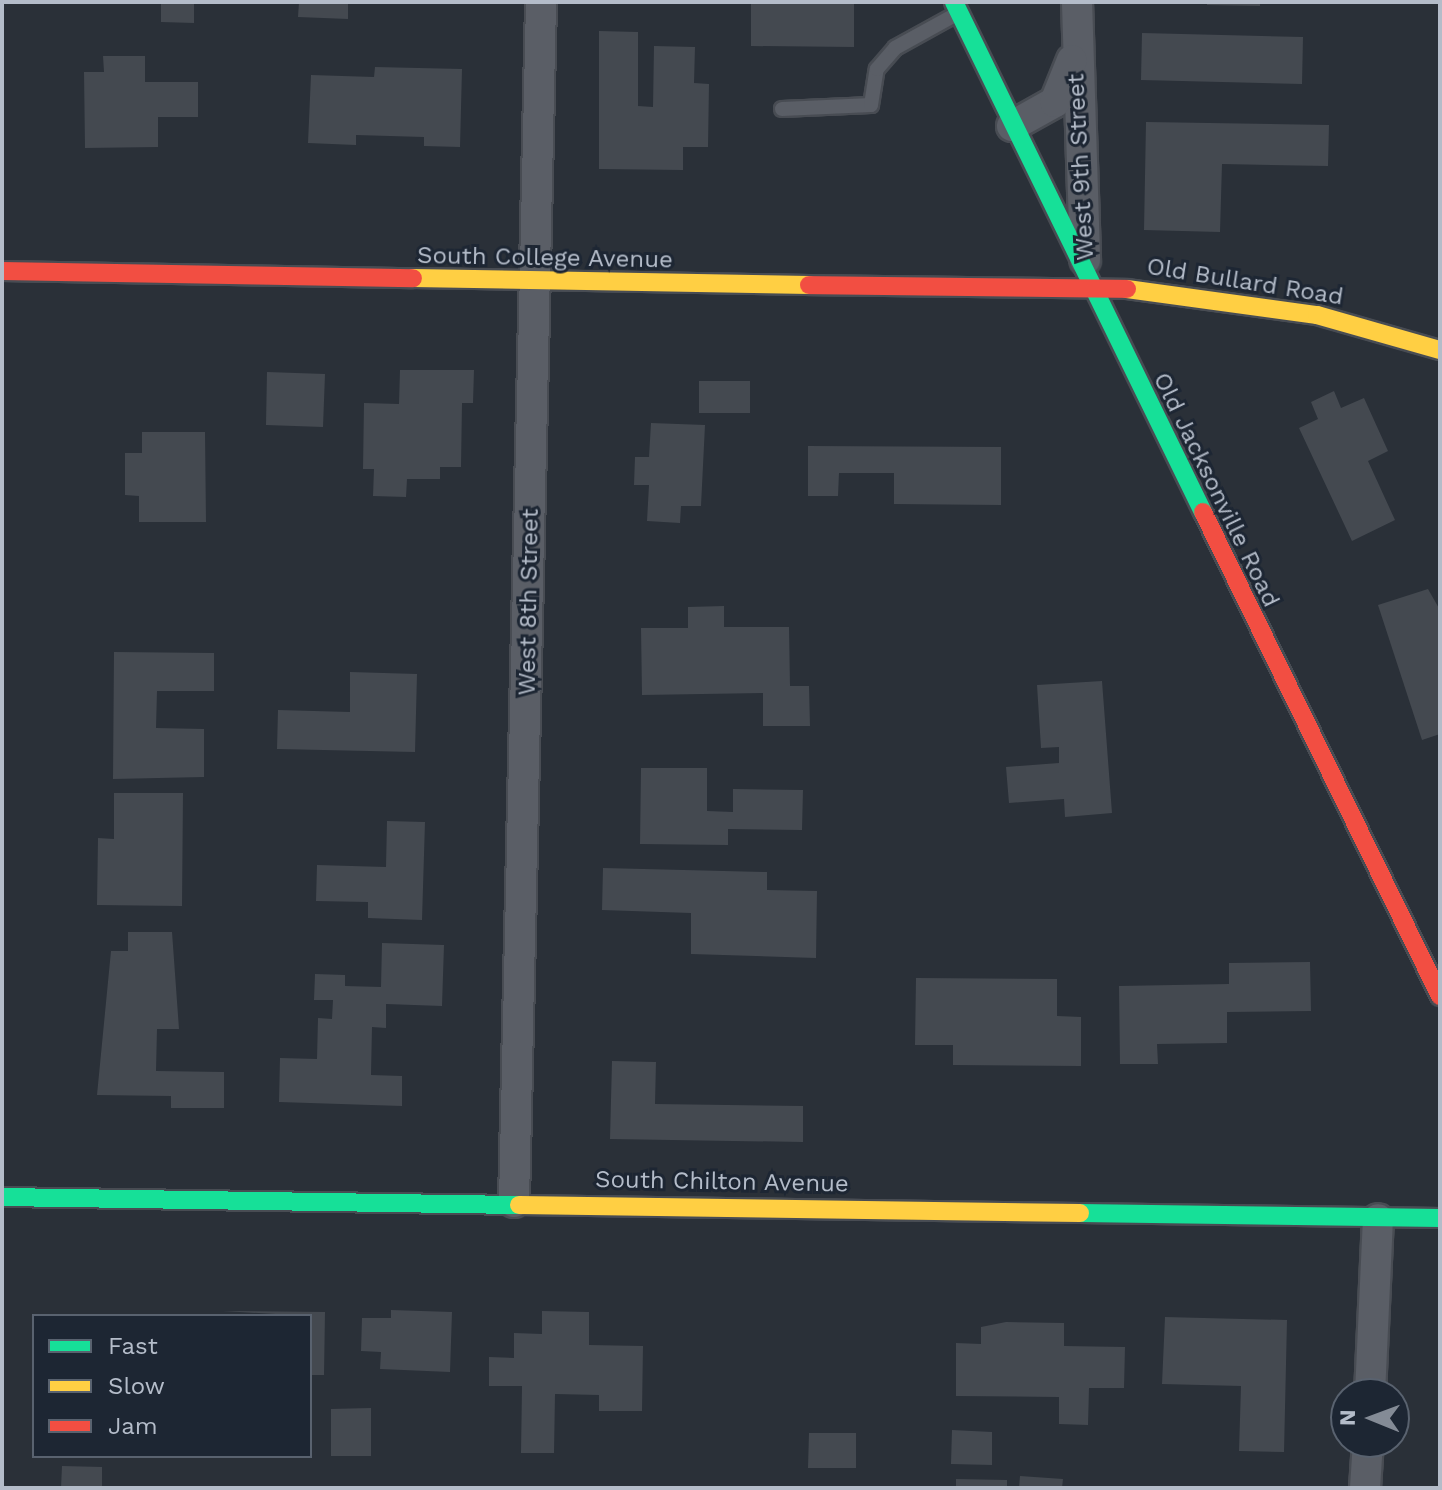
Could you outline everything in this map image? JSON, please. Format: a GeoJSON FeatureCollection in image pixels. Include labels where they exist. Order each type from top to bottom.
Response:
{"type":"FeatureCollection","features":[{"type":"Feature","properties":{"kind":"street","name":"West 8th Street"},"geometry":{"type":"LineString","coordinates":[[514,1202],[538,282],[541,2]]}},
{"type":"Feature","properties":{"kind":"street","name":"West 9th Street"},"geometry":{"type":"LineString","coordinates":[[1077,2],[1076,51],[1086,283]]}},
{"type":"Feature","properties":{"kind":"street","name":"Old Jacksonville Road"},"geometry":{"type":"LineString","coordinates":[[957,8],[1086,283],[1440,996]]}},
{"type":"Feature","properties":{"kind":"street","name":"West 9th Street"},"geometry":{"type":"LineString","coordinates":[[1012,126],[1055,102],[1076,51]]}},
{"type":"Feature","properties":{"kind":"street","name":"South College Avenue"},"geometry":{"type":"LineString","coordinates":[[2,271],[1007,289],[1086,283]]}},
{"type":"Feature","properties":{"kind":"street","name":"Old Bullard Road"},"geometry":{"type":"LineString","coordinates":[[1086,283],[1317,315],[1440,350]]}},
{"type":"Feature","properties":{"kind":"street","name":"South Chilton Avenue"},"geometry":{"type":"LineString","coordinates":[[2,1197],[514,1202],[1440,1218]]}},
{"type":"Feature","properties":{"kind":"street"},"geometry":{"type":"LineString","coordinates":[[1371,1378],[1378,1219]]}},
{"type":"Feature","properties":{"kind":"street"},"geometry":{"type":"LineString","coordinates":[[1365,1488],[1367,1458]]}},
{"type":"Feature","properties":{"kind":"lane"},"geometry":{"type":"LineString","coordinates":[[782,109],[871,105],[877,69],[895,48],[957,8]]}},
{"type":"Feature","properties":{"kind":"building"},"geometry":{"type":"Polygon","coordinates":[[[161,2],[194,2],[194,23],[161,22],[161,2]]]}},
{"type":"Feature","properties":{"kind":"building"},"geometry":{"type":"Polygon","coordinates":[[[299,2],[348,2],[348,19],[298,17],[299,2]]]}},
{"type":"Feature","properties":{"kind":"building"},"geometry":{"type":"Polygon","coordinates":[[[751,2],[854,2],[854,47],[751,46],[751,2]]]}},
{"type":"Feature","properties":{"kind":"building"},"geometry":{"type":"Polygon","coordinates":[[[1207,2],[1260,2],[1260,6],[1207,5],[1207,2]]]}},
{"type":"Feature","properties":{"kind":"building"},"geometry":{"type":"Polygon","coordinates":[[[599,31],[638,32],[638,106],[653,107],[654,46],[695,47],[694,83],[709,84],[708,147],[683,147],[683,170],[599,169],[599,31]]]}},
{"type":"Feature","properties":{"kind":"building"},"geometry":{"type":"Polygon","coordinates":[[[1142,33],[1303,37],[1302,84],[1141,80],[1142,33]]]}},
{"type":"Feature","properties":{"kind":"building"},"geometry":{"type":"Polygon","coordinates":[[[103,56],[145,56],[145,82],[198,82],[198,117],[158,117],[158,147],[85,148],[84,72],[104,72],[103,56]]]}},
{"type":"Feature","properties":{"kind":"building"},"geometry":{"type":"Polygon","coordinates":[[[375,67],[462,69],[460,147],[424,146],[424,137],[356,135],[356,145],[308,143],[311,75],[374,77],[375,67]]]}},
{"type":"Feature","properties":{"kind":"building"},"geometry":{"type":"Polygon","coordinates":[[[1146,122],[1329,125],[1328,166],[1222,164],[1220,232],[1144,230],[1146,122]]]}},
{"type":"Feature","properties":{"kind":"building"},"geometry":{"type":"Polygon","coordinates":[[[400,370],[474,370],[473,403],[462,403],[461,467],[440,467],[440,479],[407,479],[406,497],[373,496],[374,469],[363,469],[364,403],[399,404],[400,370]]]}},
{"type":"Feature","properties":{"kind":"building"},"geometry":{"type":"Polygon","coordinates":[[[267,372],[325,374],[323,427],[266,425],[267,372]]]}},
{"type":"Feature","properties":{"kind":"building"},"geometry":{"type":"Polygon","coordinates":[[[699,381],[750,381],[750,413],[699,413],[699,381]]]}},
{"type":"Feature","properties":{"kind":"building"},"geometry":{"type":"Polygon","coordinates":[[[1334,391],[1341,408],[1364,398],[1388,451],[1368,461],[1395,520],[1352,541],[1299,428],[1318,419],[1311,402],[1334,391]]]}},
{"type":"Feature","properties":{"kind":"building"},"geometry":{"type":"Polygon","coordinates":[[[651,423],[705,425],[701,506],[681,506],[680,523],[647,521],[649,485],[634,485],[635,457],[649,457],[651,423]]]}},
{"type":"Feature","properties":{"kind":"building"},"geometry":{"type":"Polygon","coordinates":[[[142,432],[205,432],[206,522],[139,522],[139,496],[125,495],[125,453],[142,453],[142,432]]]}},
{"type":"Feature","properties":{"kind":"building"},"geometry":{"type":"Polygon","coordinates":[[[808,446],[1001,447],[1001,505],[894,504],[894,473],[839,473],[838,496],[808,496],[808,446]]]}},
{"type":"Feature","properties":{"kind":"building"},"geometry":{"type":"Polygon","coordinates":[[[1428,589],[1440,610],[1440,734],[1422,740],[1378,605],[1428,589]]]}},
{"type":"Feature","properties":{"kind":"building"},"geometry":{"type":"Polygon","coordinates":[[[724,606],[724,627],[789,627],[790,686],[809,686],[810,726],[763,726],[763,693],[642,695],[641,628],[688,628],[688,607],[724,606]]]}},
{"type":"Feature","properties":{"kind":"building"},"geometry":{"type":"Polygon","coordinates":[[[114,652],[214,653],[214,691],[157,691],[156,728],[204,729],[204,777],[113,779],[114,652]]]}},
{"type":"Feature","properties":{"kind":"building"},"geometry":{"type":"Polygon","coordinates":[[[350,672],[417,674],[415,752],[277,749],[278,710],[350,712],[350,672]]]}},
{"type":"Feature","properties":{"kind":"building"},"geometry":{"type":"Polygon","coordinates":[[[1102,681],[1112,813],[1065,817],[1064,799],[1009,803],[1006,767],[1059,763],[1059,747],[1041,748],[1037,685],[1102,681]]]}},
{"type":"Feature","properties":{"kind":"building"},"geometry":{"type":"Polygon","coordinates":[[[641,768],[707,768],[707,811],[733,812],[733,789],[803,790],[802,830],[728,829],[728,845],[640,844],[641,768]]]}},
{"type":"Feature","properties":{"kind":"building"},"geometry":{"type":"Polygon","coordinates":[[[114,793],[183,793],[182,906],[97,905],[98,838],[114,839],[114,793]]]}},
{"type":"Feature","properties":{"kind":"building"},"geometry":{"type":"Polygon","coordinates":[[[387,821],[425,822],[422,920],[368,918],[368,902],[316,901],[317,865],[386,867],[387,821]]]}},
{"type":"Feature","properties":{"kind":"building"},"geometry":{"type":"Polygon","coordinates":[[[603,868],[767,872],[767,890],[817,891],[816,958],[691,954],[691,913],[602,910],[603,868]]]}},
{"type":"Feature","properties":{"kind":"building"},"geometry":{"type":"Polygon","coordinates":[[[128,932],[172,932],[179,1029],[157,1029],[156,1071],[224,1072],[224,1108],[171,1108],[171,1096],[97,1095],[111,951],[128,951],[128,932]]]}},
{"type":"Feature","properties":{"kind":"building"},"geometry":{"type":"Polygon","coordinates":[[[382,943],[444,945],[442,1006],[386,1004],[386,1028],[372,1027],[371,1075],[402,1076],[402,1106],[279,1102],[280,1058],[317,1059],[318,1018],[332,1019],[333,1000],[314,1000],[315,974],[345,975],[345,986],[381,987],[382,943]]]}},
{"type":"Feature","properties":{"kind":"building"},"geometry":{"type":"Polygon","coordinates":[[[1310,962],[1311,1011],[1227,1012],[1227,1043],[1157,1044],[1158,1064],[1120,1064],[1119,986],[1229,984],[1229,963],[1310,962]]]}},
{"type":"Feature","properties":{"kind":"building"},"geometry":{"type":"Polygon","coordinates":[[[916,978],[1057,979],[1057,1016],[1081,1017],[1081,1066],[953,1065],[953,1045],[915,1045],[916,978]]]}},
{"type":"Feature","properties":{"kind":"building"},"geometry":{"type":"Polygon","coordinates":[[[612,1061],[656,1062],[655,1104],[803,1106],[803,1142],[610,1139],[612,1061]]]}},
{"type":"Feature","properties":{"kind":"building"},"geometry":{"type":"Polygon","coordinates":[[[391,1310],[452,1312],[450,1372],[380,1369],[381,1352],[361,1351],[362,1318],[391,1318],[391,1310]]]}},
{"type":"Feature","properties":{"kind":"building"},"geometry":{"type":"Polygon","coordinates":[[[223,1311],[325,1312],[324,1375],[312,1375],[312,1314],[223,1311]]]}},
{"type":"Feature","properties":{"kind":"building"},"geometry":{"type":"Polygon","coordinates":[[[542,1311],[589,1312],[589,1345],[643,1346],[642,1411],[599,1411],[599,1395],[555,1394],[554,1453],[521,1453],[522,1386],[489,1386],[489,1357],[514,1358],[514,1333],[542,1334],[542,1311]]]}},
{"type":"Feature","properties":{"kind":"building"},"geometry":{"type":"Polygon","coordinates":[[[1165,1317],[1287,1320],[1284,1452],[1239,1451],[1241,1386],[1162,1384],[1165,1317]]]}},
{"type":"Feature","properties":{"kind":"building"},"geometry":{"type":"Polygon","coordinates":[[[1006,1322],[1064,1323],[1064,1346],[1125,1347],[1124,1388],[1089,1388],[1088,1425],[1059,1424],[1059,1397],[956,1396],[956,1343],[981,1344],[981,1327],[1006,1322]]]}},
{"type":"Feature","properties":{"kind":"building"},"geometry":{"type":"Polygon","coordinates":[[[371,1408],[371,1456],[331,1456],[331,1409],[371,1408]]]}},
{"type":"Feature","properties":{"kind":"building"},"geometry":{"type":"Polygon","coordinates":[[[952,1430],[992,1432],[992,1465],[951,1464],[952,1430]]]}},
{"type":"Feature","properties":{"kind":"building"},"geometry":{"type":"Polygon","coordinates":[[[809,1433],[856,1433],[856,1468],[808,1468],[809,1433]]]}},
{"type":"Feature","properties":{"kind":"building"},"geometry":{"type":"Polygon","coordinates":[[[62,1466],[102,1467],[102,1488],[61,1488],[62,1466]]]}},
{"type":"Feature","properties":{"kind":"building"},"geometry":{"type":"Polygon","coordinates":[[[1020,1476],[1063,1479],[1062,1488],[1019,1488],[1020,1476]]]}},
{"type":"Feature","properties":{"kind":"building"},"geometry":{"type":"Polygon","coordinates":[[[956,1479],[1007,1480],[1007,1488],[956,1488],[956,1479]]]}},
{"type":"Feature","properties":{"kind":"traffic: fast"},"geometry":{"type":"LineString","coordinates":[[954,2],[1203,512]]}},
{"type":"Feature","properties":{"kind":"traffic: fast"},"geometry":{"type":"LineString","coordinates":[[2,1197],[519,1205]]}},
{"type":"Feature","properties":{"kind":"traffic: fast"},"geometry":{"type":"LineString","coordinates":[[1080,1213],[1440,1218]]}},
{"type":"Feature","properties":{"kind":"traffic: slow"},"geometry":{"type":"LineString","coordinates":[[413,278],[809,285]]}},
{"type":"Feature","properties":{"kind":"traffic: slow"},"geometry":{"type":"LineString","coordinates":[[1127,289],[1317,315],[1440,350]]}},
{"type":"Feature","properties":{"kind":"traffic: slow"},"geometry":{"type":"LineString","coordinates":[[519,1205],[1080,1213]]}},
{"type":"Feature","properties":{"kind":"traffic: jam"},"geometry":{"type":"LineString","coordinates":[[2,271],[413,278]]}},
{"type":"Feature","properties":{"kind":"traffic: jam"},"geometry":{"type":"LineString","coordinates":[[809,285],[1127,289]]}},
{"type":"Feature","properties":{"kind":"traffic: jam"},"geometry":{"type":"LineString","coordinates":[[1203,512],[1440,996]]}}]}
